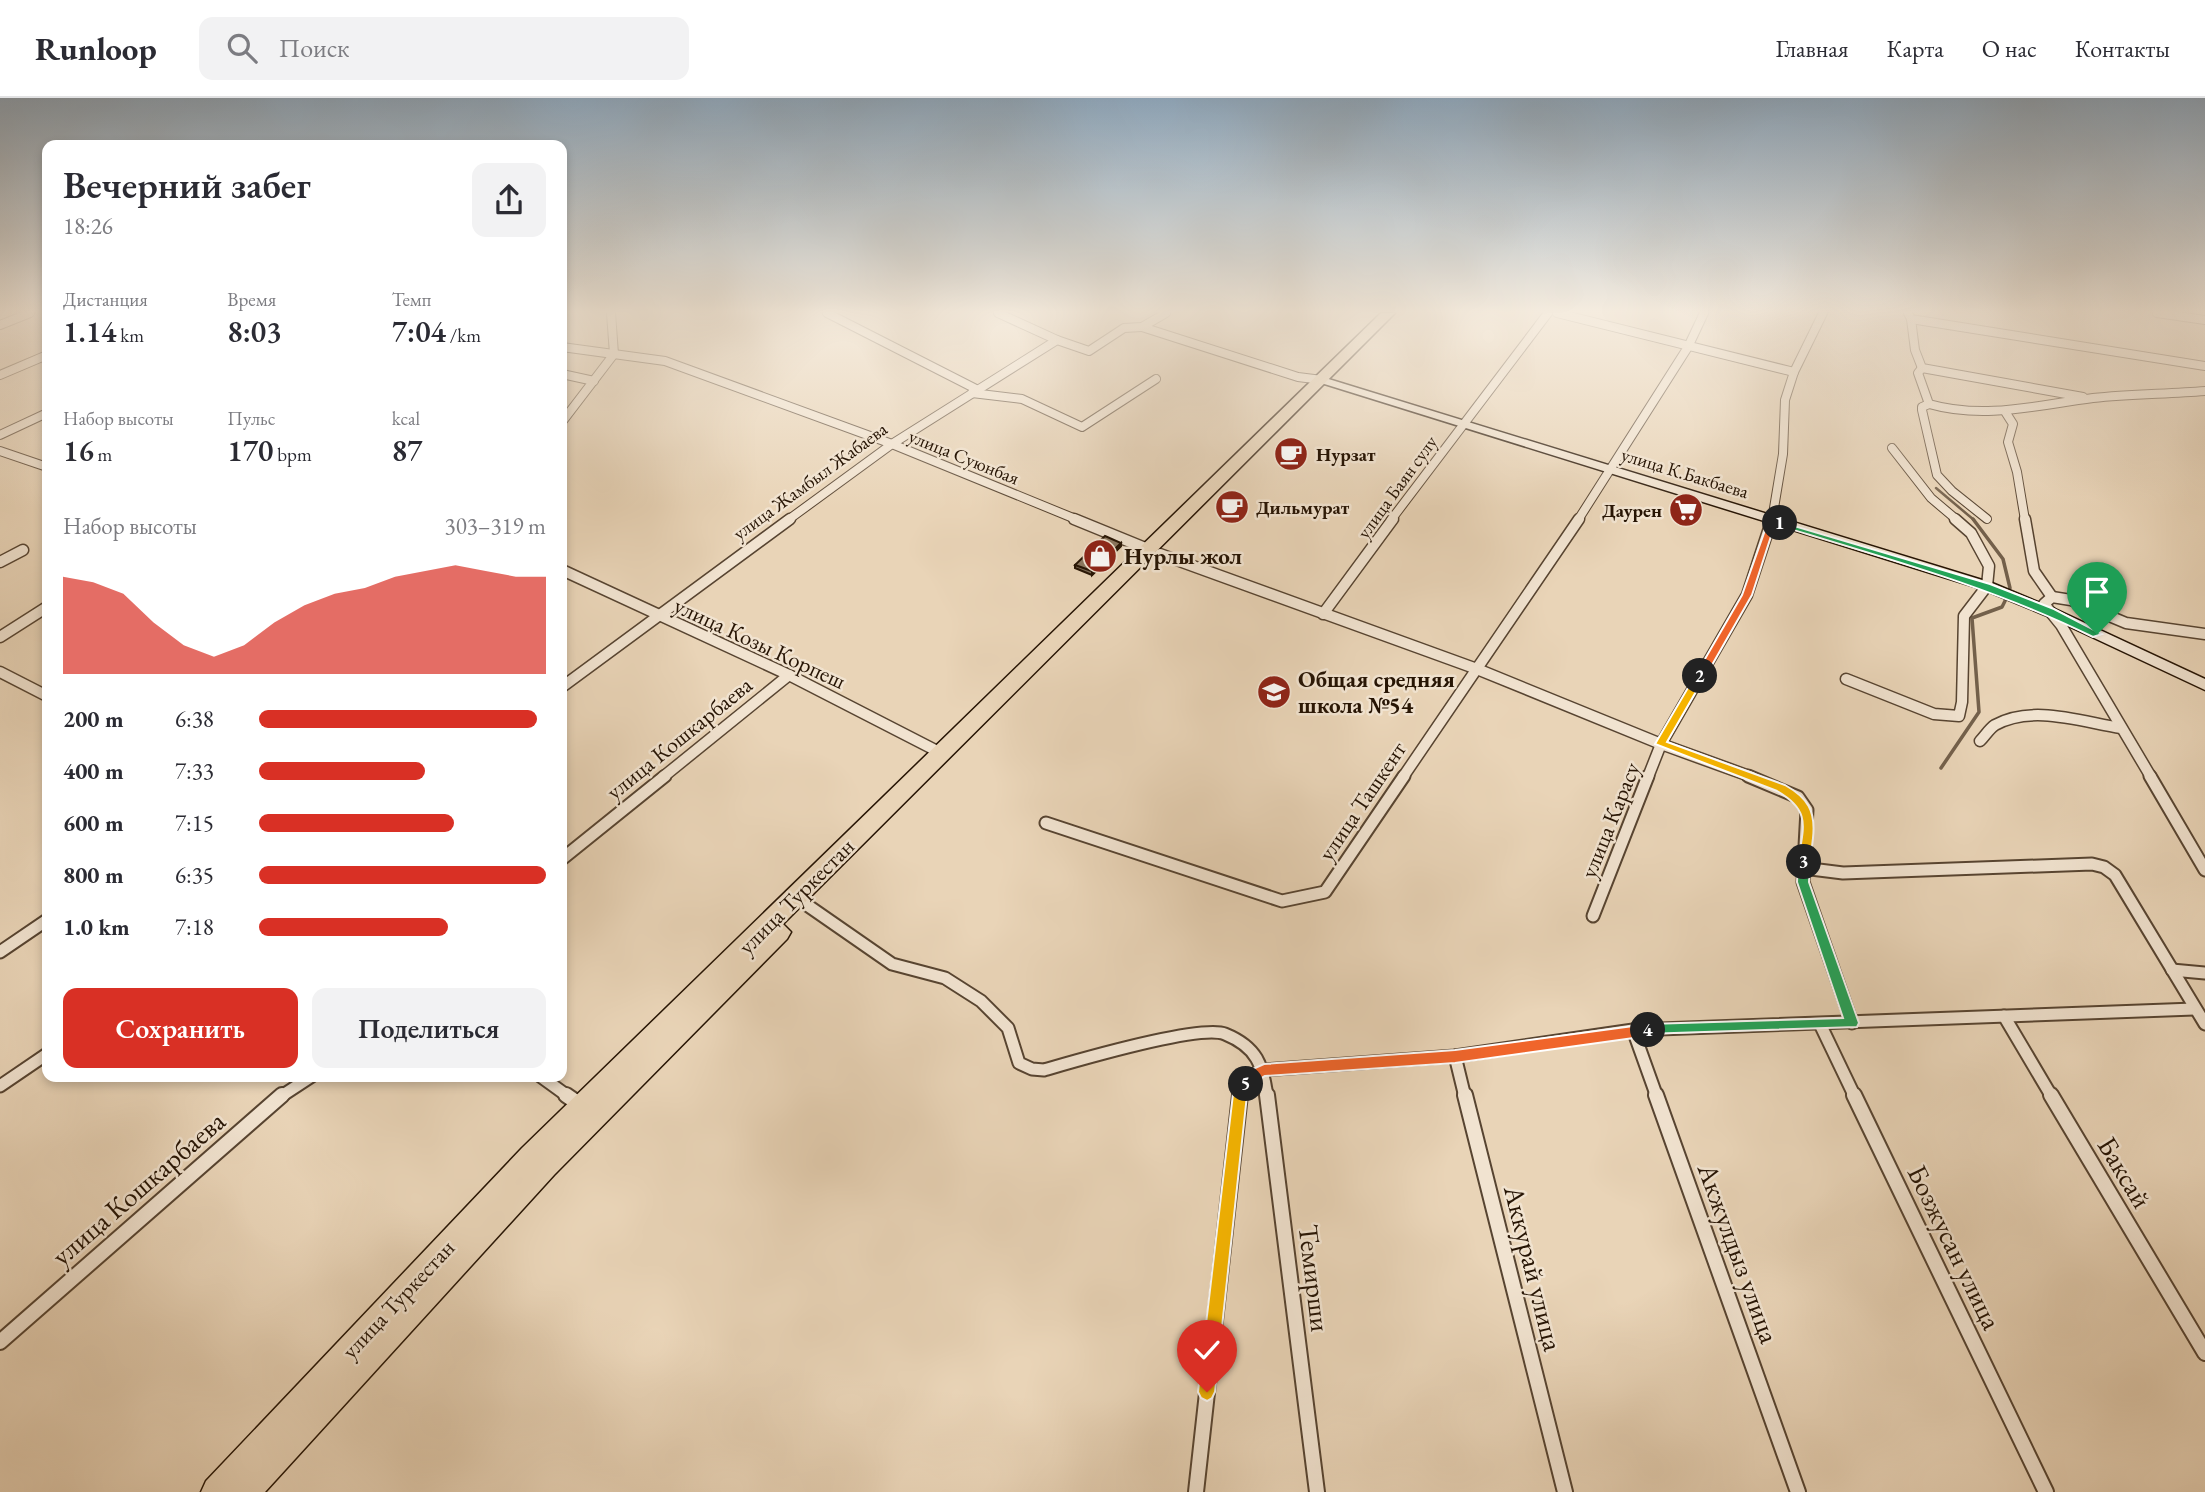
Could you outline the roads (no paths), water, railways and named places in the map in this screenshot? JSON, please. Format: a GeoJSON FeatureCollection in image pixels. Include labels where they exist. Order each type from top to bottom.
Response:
{"type":"FeatureCollection","features":[{"type":"Feature","properties":{"kind":"highway","name":"улица Туркестан"},"geometry":{"type":"LineString","coordinates":[[217,1492],[538,1162],[807,905],[1330,378]]}},
{"type":"Feature","properties":{"kind":"highway","name":"улица Туркестан"},"geometry":{"type":"LineString","coordinates":[[243,1492],[538,1162],[582,1106],[941,753],[1155,552]]}},
{"type":"Feature","properties":{"kind":"street"},"geometry":{"type":"LineString","coordinates":[[581,378],[594,381]]}},
{"type":"Feature","properties":{"kind":"street"},"geometry":{"type":"LineString","coordinates":[[567,415],[596,378]]}},
{"type":"Feature","properties":{"kind":"street","name":"улица Суюнбая"},"geometry":{"type":"LineString","coordinates":[[712,378],[892,444],[1155,552],[1477,669],[1798,797],[1807,810],[1803,882],[1852,1023]]}},
{"type":"Feature","properties":{"kind":"street"},"geometry":{"type":"LineString","coordinates":[[949,378],[975,392],[1022,399],[1082,428],[1156,379]]}},
{"type":"Feature","properties":{"kind":"street","name":"улица Жамбыл Жабаева"},"geometry":{"type":"LineString","coordinates":[[567,683],[892,444],[997,378]]}},
{"type":"Feature","properties":{"kind":"street","name":"улица К.Бакбаева"},"geometry":{"type":"LineString","coordinates":[[1306,378],[1327,381],[1987,586],[2050,611],[2205,685]]}},
{"type":"Feature","properties":{"kind":"street","name":"улица Баян сулу"},"geometry":{"type":"LineString","coordinates":[[1323,614],[1498,378]]}},
{"type":"Feature","properties":{"kind":"street","name":"улица Ташкент"},"geometry":{"type":"LineString","coordinates":[[1046,823],[1282,901],[1325,892],[1612,470],[1669,378]]}},
{"type":"Feature","properties":{"kind":"street","name":"улица Карасу"},"geometry":{"type":"LineString","coordinates":[[1593,916],[1661,744],[1747,595],[1772,520],[1783,454],[1785,400],[1792,378]]}},
{"type":"Feature","properties":{"kind":"street"},"geometry":{"type":"LineString","coordinates":[[1920,378],[1929,404]]}},
{"type":"Feature","properties":{"kind":"street"},"geometry":{"type":"LineString","coordinates":[[1979,378],[2092,398]]}},
{"type":"Feature","properties":{"kind":"street"},"geometry":{"type":"LineString","coordinates":[[1987,519],[1952,491],[1937,475],[1922,407],[1929,404],[2006,413],[2092,398],[2205,391]]}},
{"type":"Feature","properties":{"kind":"street"},"geometry":{"type":"LineString","coordinates":[[2006,413],[2013,419],[2015,426],[2008,442],[2017,472],[2034,571],[2052,597],[2071,600],[2126,623],[2205,634]]}},
{"type":"Feature","properties":{"kind":"street"},"geometry":{"type":"LineString","coordinates":[[0,435],[42,415]]}},
{"type":"Feature","properties":{"kind":"street"},"geometry":{"type":"LineString","coordinates":[[1846,679],[1934,714],[1959,716],[1962,702],[1964,616],[1987,586],[1989,566],[1979,543],[1931,498],[1892,447]]}},
{"type":"Feature","properties":{"kind":"street"},"geometry":{"type":"LineString","coordinates":[[0,450],[42,465]]}},
{"type":"Feature","properties":{"kind":"street"},"geometry":{"type":"LineString","coordinates":[[0,562],[23,550]]}},
{"type":"Feature","properties":{"kind":"street","name":"улица Козы Корпеш"},"geometry":{"type":"LineString","coordinates":[[567,572],[789,675],[941,753]]}},
{"type":"Feature","properties":{"kind":"street"},"geometry":{"type":"LineString","coordinates":[[2052,597],[2044,604],[2122,728],[2205,870]]}},
{"type":"Feature","properties":{"kind":"street"},"geometry":{"type":"LineString","coordinates":[[0,637],[42,610]]}},
{"type":"Feature","properties":{"kind":"street"},"geometry":{"type":"LineString","coordinates":[[0,672],[42,693]]}},
{"type":"Feature","properties":{"kind":"street","name":"улица Кошкарбаева"},"geometry":{"type":"LineString","coordinates":[[567,855],[789,675]]}},
{"type":"Feature","properties":{"kind":"street"},"geometry":{"type":"LineString","coordinates":[[1980,741],[1993,725],[2015,718],[2035,716],[2122,728]]}},
{"type":"Feature","properties":{"kind":"street"},"geometry":{"type":"LineString","coordinates":[[1803,868],[1843,873],[2092,864],[2104,867],[2115,875],[2205,1024]]}},
{"type":"Feature","properties":{"kind":"street"},"geometry":{"type":"LineString","coordinates":[[807,905],[892,964],[945,978],[981,1001],[1008,1028],[1019,1063],[1032,1069],[1044,1070],[1125,1047],[1206,1033],[1223,1033],[1255,1053],[1264,1070]]}},
{"type":"Feature","properties":{"kind":"street"},"geometry":{"type":"LineString","coordinates":[[0,952],[42,923]]}},
{"type":"Feature","properties":{"kind":"street"},"geometry":{"type":"LineString","coordinates":[[2172,970],[2205,973]]}},
{"type":"Feature","properties":{"kind":"street"},"geometry":{"type":"LineString","coordinates":[[1196,1492],[1240,1094],[1250,1076],[1264,1070],[1455,1056],[1633,1030],[2194,1009]]}},
{"type":"Feature","properties":{"kind":"street","name":"Баксай"},"geometry":{"type":"LineString","coordinates":[[2004,1016],[2205,1353]]}},
{"type":"Feature","properties":{"kind":"street","name":"Бозжусан улица"},"geometry":{"type":"LineString","coordinates":[[1820,1024],[2046,1492]]}},
{"type":"Feature","properties":{"kind":"street","name":"Акжулдыз улица"},"geometry":{"type":"LineString","coordinates":[[1633,1030],[1798,1492]]}},
{"type":"Feature","properties":{"kind":"street","name":"Аккурай улица"},"geometry":{"type":"LineString","coordinates":[[1455,1056],[1565,1492]]}},
{"type":"Feature","properties":{"kind":"street"},"geometry":{"type":"LineString","coordinates":[[0,1086],[42,1057]]}},
{"type":"Feature","properties":{"kind":"street","name":"Темирши"},"geometry":{"type":"LineString","coordinates":[[1264,1070],[1317,1492]]}},
{"type":"Feature","properties":{"kind":"street","name":"улица Кошкарбаева"},"geometry":{"type":"LineString","coordinates":[[0,1342],[279,1097],[303,1082]]}},
{"type":"Feature","properties":{"kind":"street"},"geometry":{"type":"LineString","coordinates":[[548,1082],[582,1106]]}},
{"type":"Feature","properties":{"kind":"waterway"},"geometry":{"type":"LineString","coordinates":[[1936,488],[1973,519]]}},
{"type":"Feature","properties":{"kind":"waterway"},"geometry":{"type":"LineString","coordinates":[[1973,519],[2003,559],[2010,588]]}},
{"type":"Feature","properties":{"kind":"waterway"},"geometry":{"type":"LineString","coordinates":[[1941,768],[1979,712],[1972,618],[2002,607],[2006,599]]}},
{"type":"Feature","properties":{"kind":"place","name":"Нурзат"},"geometry":{"type":"Point","coordinates":[1291,454]}},
{"type":"Feature","properties":{"kind":"place","name":"Дильмурат"},"geometry":{"type":"Point","coordinates":[1232,507]}},
{"type":"Feature","properties":{"kind":"place","name":"Даурен"},"geometry":{"type":"Point","coordinates":[1686,510]}},
{"type":"Feature","properties":{"kind":"place","name":"Нурлы жол"},"geometry":{"type":"Point","coordinates":[1100,556]}},
{"type":"Feature","properties":{"kind":"place","name":"Общая средняя школа №54"},"geometry":{"type":"Point","coordinates":[1274,692]}}]}
